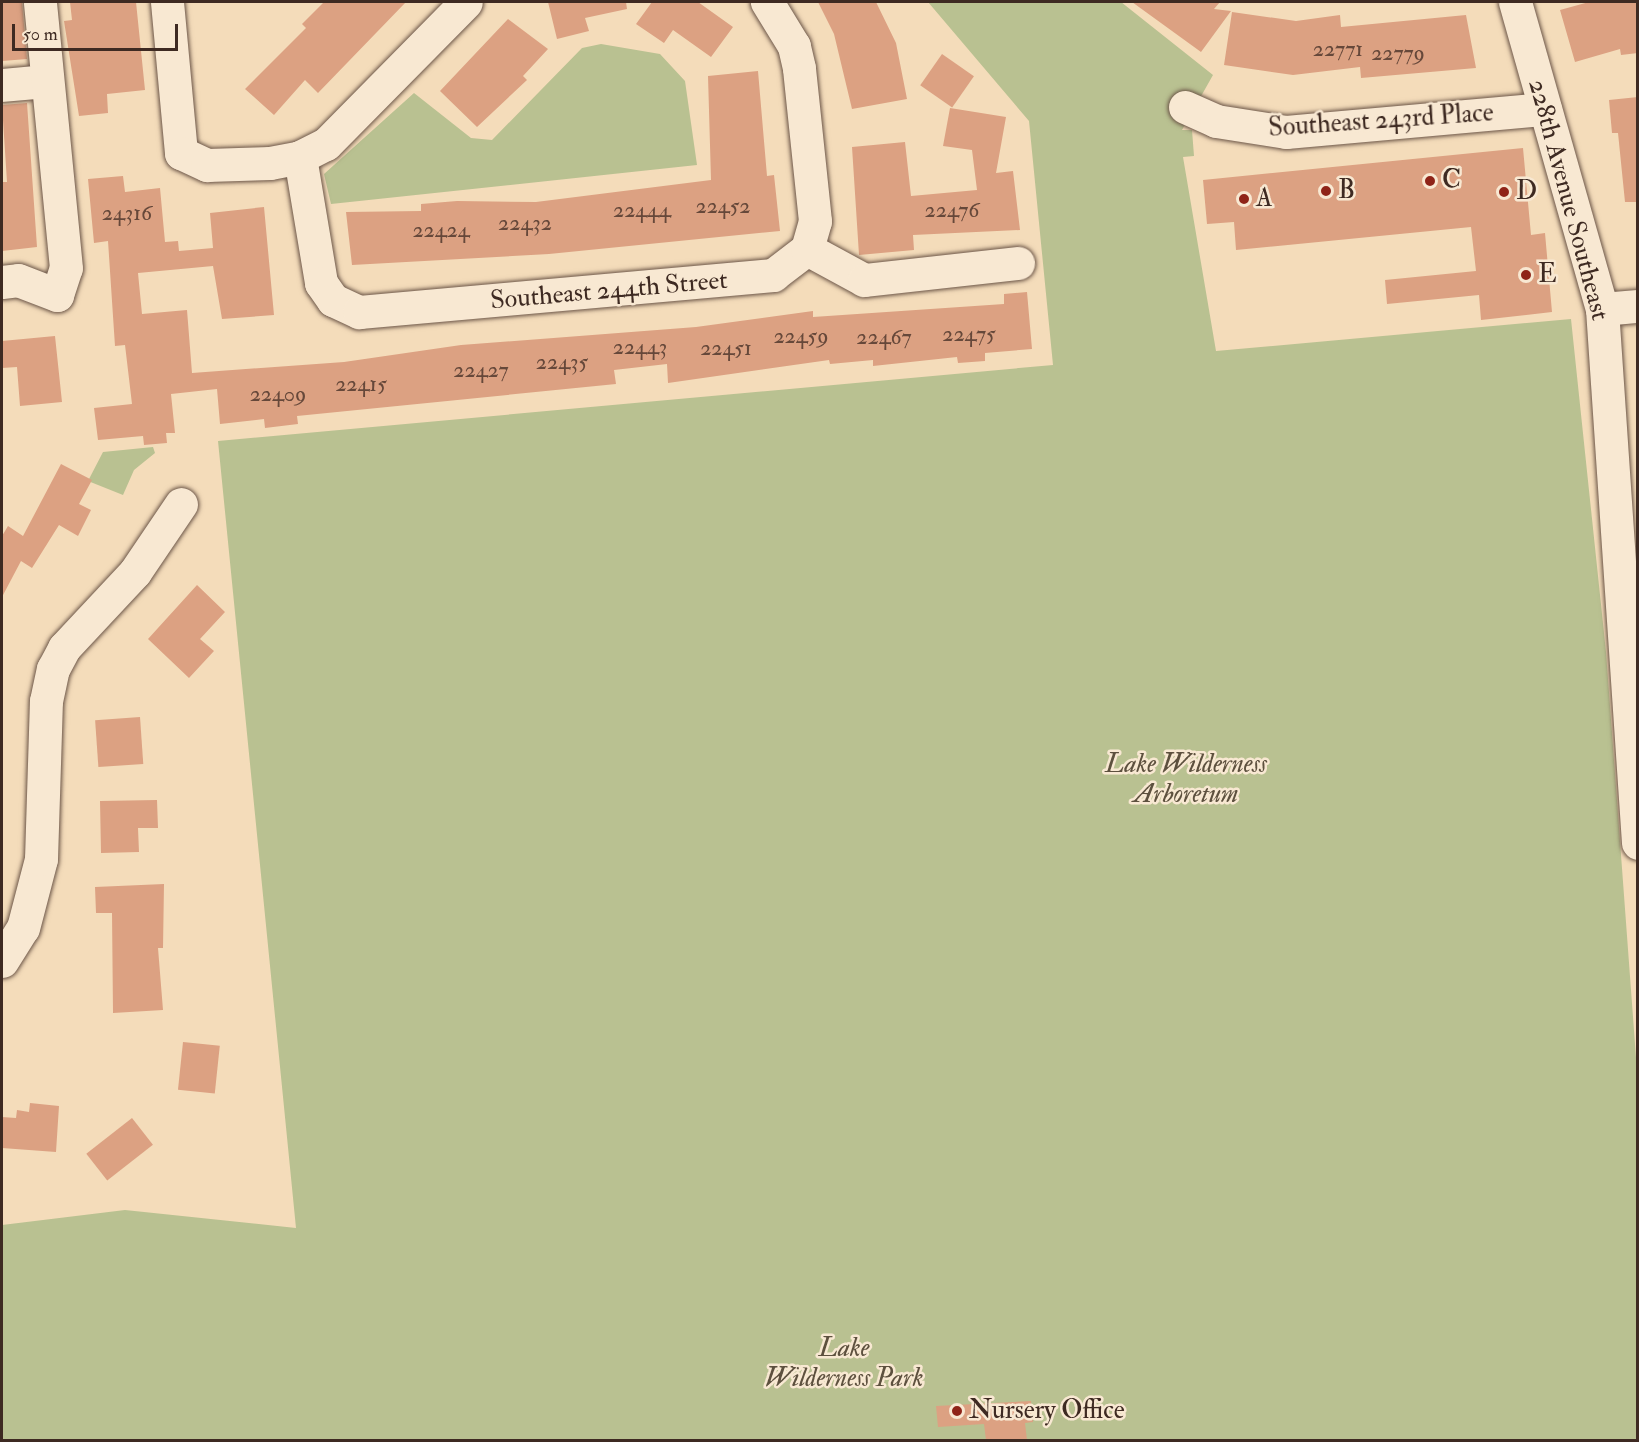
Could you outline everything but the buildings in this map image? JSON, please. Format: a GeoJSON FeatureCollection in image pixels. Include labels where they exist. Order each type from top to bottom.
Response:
{"type":"FeatureCollection","features":[{"type":"Feature","properties":{"kind":"street"},"geometry":{"type":"LineString","coordinates":[[2,282],[18,280],[57,295],[66,244],[40,2]]}},
{"type":"Feature","properties":{"kind":"street"},"geometry":{"type":"LineString","coordinates":[[167,2],[181,153],[207,165],[300,157],[342,131],[466,2]]}},
{"type":"Feature","properties":{"kind":"street"},"geometry":{"type":"LineString","coordinates":[[767,2],[794,46],[799,68],[815,221],[807,249],[864,280],[1018,263]]}},
{"type":"Feature","properties":{"kind":"street","name":"228th Avenue Southeast"},"geometry":{"type":"LineString","coordinates":[[1515,2],[1602,309],[1636,838]]}},
{"type":"Feature","properties":{"kind":"street"},"geometry":{"type":"LineString","coordinates":[[2,86],[47,81]]}},
{"type":"Feature","properties":{"kind":"street","name":"Southeast 243rd Place"},"geometry":{"type":"LineString","coordinates":[[1185,108],[1216,121],[1286,132],[1545,109]]}},
{"type":"Feature","properties":{"kind":"street","name":"Southeast 244th Street"},"geometry":{"type":"LineString","coordinates":[[300,157],[321,283],[333,300],[359,312],[773,275],[807,249]]}},
{"type":"Feature","properties":{"kind":"street"},"geometry":{"type":"LineString","coordinates":[[1602,309],[1638,306]]}},
{"type":"Feature","properties":{"kind":"street"},"geometry":{"type":"LineString","coordinates":[[2,961],[23,928],[41,859],[46,701],[53,669],[64,648],[135,572],[181,504]]}},
{"type":"Feature","properties":{"kind":"green space","name":"Lake Wilderness Arboretum"},"geometry":{"type":"Polygon","coordinates":[[[928,2],[1121,2],[1213,75],[1182,130],[1192,130],[1194,156],[1183,157],[1216,351],[1571,319],[1606,652],[1637,1071],[1637,1440],[2,1440],[2,1225],[125,1210],[296,1228],[218,441],[1053,365],[1029,121],[928,2]]]}},
{"type":"Feature","properties":{"kind":"green space"},"geometry":{"type":"Polygon","coordinates":[[[601,44],[660,54],[685,81],[697,165],[331,204],[324,174],[414,93],[471,138],[492,140],[582,48],[601,44]]]}},
{"type":"Feature","properties":{"kind":"green space"},"geometry":{"type":"Polygon","coordinates":[[[153,447],[155,453],[134,470],[123,495],[88,481],[103,452],[153,447]]]}},
{"type":"Feature","properties":{"kind":"place","name":"C"},"geometry":{"type":"Point","coordinates":[1430,181]}},
{"type":"Feature","properties":{"kind":"place","name":"B"},"geometry":{"type":"Point","coordinates":[1326,191]}},
{"type":"Feature","properties":{"kind":"place","name":"D"},"geometry":{"type":"Point","coordinates":[1504,192]}},
{"type":"Feature","properties":{"kind":"place","name":"A"},"geometry":{"type":"Point","coordinates":[1244,199]}},
{"type":"Feature","properties":{"kind":"place","name":"E"},"geometry":{"type":"Point","coordinates":[1526,275]}},
{"type":"Feature","properties":{"kind":"place","name":"Nursery Office"},"geometry":{"type":"Point","coordinates":[957,1411]}},
{"type":"Feature","properties":{"kind":"park label","name":"Lake Wilderness Park"},"geometry":{"type":"Point","coordinates":[844,1364]}}]}
